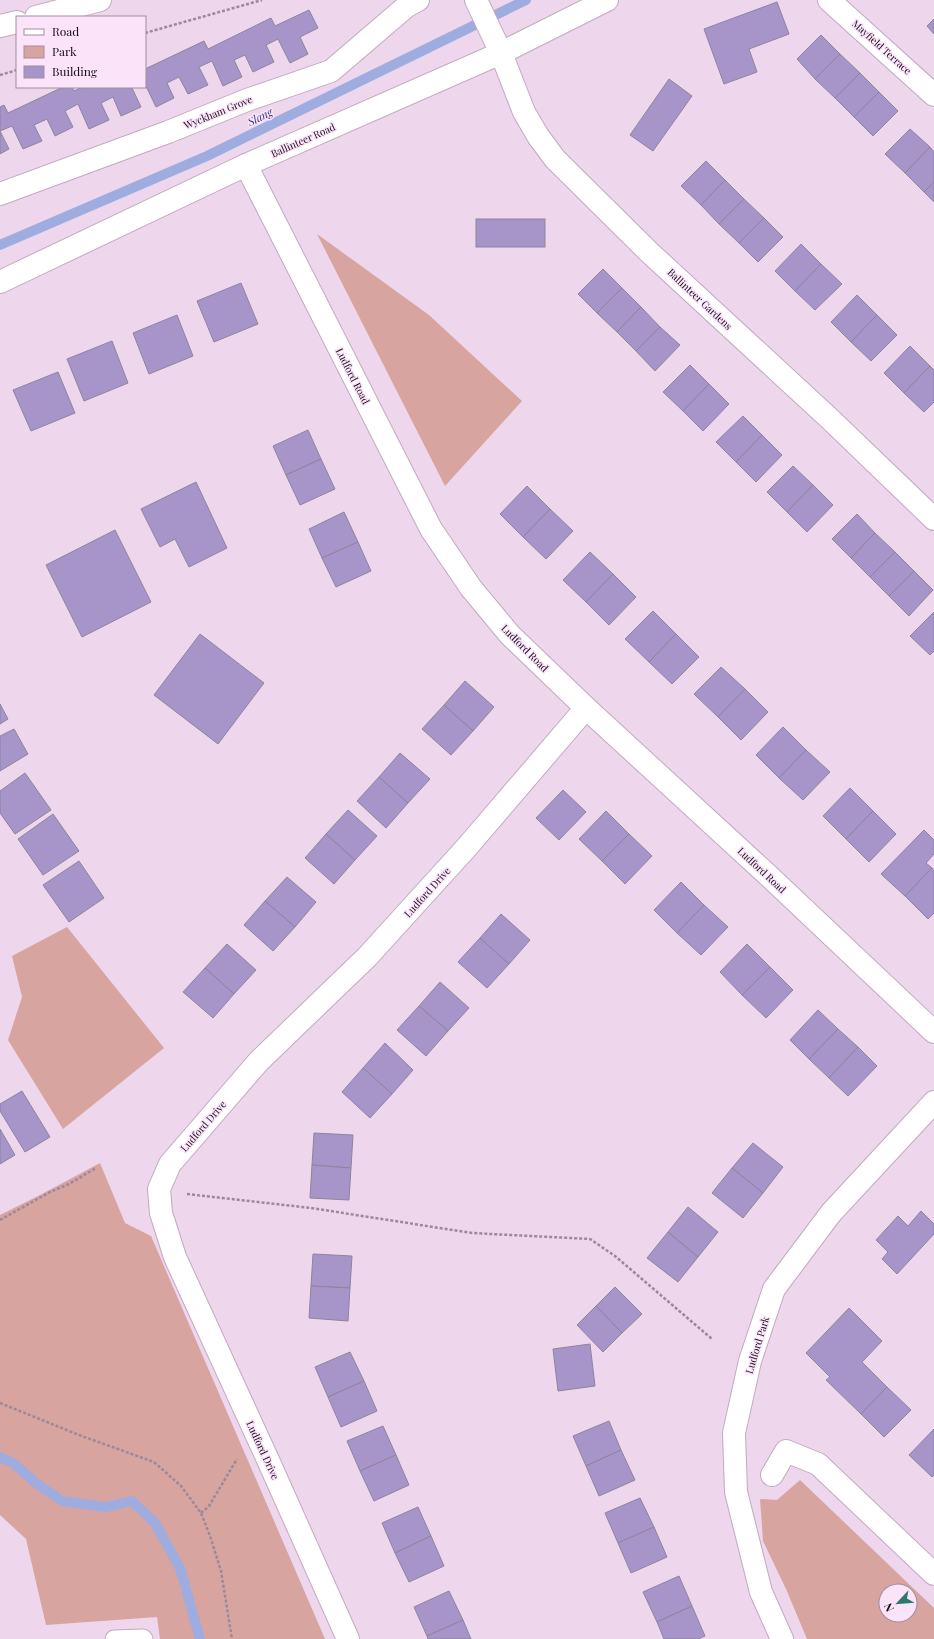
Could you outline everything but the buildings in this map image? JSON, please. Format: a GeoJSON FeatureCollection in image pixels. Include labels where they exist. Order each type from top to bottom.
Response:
{"type":"FeatureCollection","features":[{"type":"Feature","properties":{"kind":"street"},"geometry":{"type":"LineString","coordinates":[[40,16],[100,0]]}},
{"type":"Feature","properties":{"kind":"street","name":"Wyckham Grove"},"geometry":{"type":"LineString","coordinates":[[0,194],[168,132],[247,100],[331,71],[407,6],[418,0]]}},
{"type":"Feature","properties":{"kind":"street","name":"Ballinteer Road"},"geometry":{"type":"LineString","coordinates":[[0,282],[246,165],[501,53],[607,0]]}},
{"type":"Feature","properties":{"kind":"street","name":"Mayfield Terrace"},"geometry":{"type":"LineString","coordinates":[[830,0],[934,95]]}},
{"type":"Feature","properties":{"kind":"street"},"geometry":{"type":"LineString","coordinates":[[482,13],[501,53]]}},
{"type":"Feature","properties":{"kind":"street"},"geometry":{"type":"LineString","coordinates":[[0,26],[16,22]]}},
{"type":"Feature","properties":{"kind":"street","name":"Ballinteer Gardens"},"geometry":{"type":"LineString","coordinates":[[501,53],[524,112],[538,136],[556,159],[650,253],[830,419],[934,519]]}},
{"type":"Feature","properties":{"kind":"street","name":"Ludford Road"},"geometry":{"type":"LineString","coordinates":[[246,165],[431,529],[471,588],[510,635],[586,708],[771,878],[934,1032]]}},
{"type":"Feature","properties":{"kind":"street","name":"Ludford Drive"},"geometry":{"type":"LineString","coordinates":[[348,1639],[175,1257],[161,1213],[159,1188],[170,1164],[259,1060],[367,958],[467,848],[586,708]]}},
{"type":"Feature","properties":{"kind":"street","name":"Ludford Park"},"geometry":{"type":"LineString","coordinates":[[782,1639],[761,1592],[736,1492],[734,1433],[750,1361],[774,1289],[830,1213],[934,1102]]}},
{"type":"Feature","properties":{"kind":"street"},"geometry":{"type":"LineString","coordinates":[[772,1475],[786,1451],[818,1464],[934,1574]]}},
{"type":"Feature","properties":{"kind":"lane"},"geometry":{"type":"LineString","coordinates":[[114,1639],[144,1639]]}},
{"type":"Feature","properties":{"kind":"path"},"geometry":{"type":"LineString","coordinates":[[146,33],[262,0]]}},
{"type":"Feature","properties":{"kind":"path"},"geometry":{"type":"LineString","coordinates":[[0,75],[16,70]]}},
{"type":"Feature","properties":{"kind":"path"},"geometry":{"type":"LineString","coordinates":[[0,1220],[50,1192],[69,1184],[96,1168]]}},
{"type":"Feature","properties":{"kind":"path"},"geometry":{"type":"LineString","coordinates":[[182,1194],[311,1208],[472,1233],[590,1239],[615,1256],[712,1339]]}},
{"type":"Feature","properties":{"kind":"path"},"geometry":{"type":"LineString","coordinates":[[0,1403],[154,1462],[181,1486],[200,1513],[210,1536],[221,1571],[232,1639]]}},
{"type":"Feature","properties":{"kind":"path"},"geometry":{"type":"LineString","coordinates":[[200,1513],[209,1506],[239,1456]]}},
{"type":"Feature","properties":{"kind":"green space"},"geometry":{"type":"Polygon","coordinates":[[[317,234],[429,315],[522,401],[445,486],[317,234]]]}},
{"type":"Feature","properties":{"kind":"green space"},"geometry":{"type":"Polygon","coordinates":[[[67,927],[164,1048],[63,1129],[8,1040],[22,997],[12,956],[67,927]]]}},
{"type":"Feature","properties":{"kind":"green space"},"geometry":{"type":"Polygon","coordinates":[[[100,1163],[125,1223],[151,1236],[325,1639],[160,1639],[157,1617],[46,1625],[26,1539],[0,1515],[0,1215],[100,1163]]]}},
{"type":"Feature","properties":{"kind":"green space"},"geometry":{"type":"Polygon","coordinates":[[[800,1480],[908,1583],[878,1583],[878,1623],[918,1623],[918,1593],[934,1608],[934,1639],[807,1639],[786,1589],[763,1541],[760,1499],[777,1500],[800,1480]]]}},
{"type":"Feature","properties":{"kind":"waterway","name":"Slang"},"geometry":{"type":"LineString","coordinates":[[0,245],[207,156],[526,0]]}},
{"type":"Feature","properties":{"kind":"waterway"},"geometry":{"type":"LineString","coordinates":[[0,1457],[13,1463],[36,1483],[62,1501],[106,1507],[132,1501],[155,1523],[180,1568],[200,1639]]}}]}
